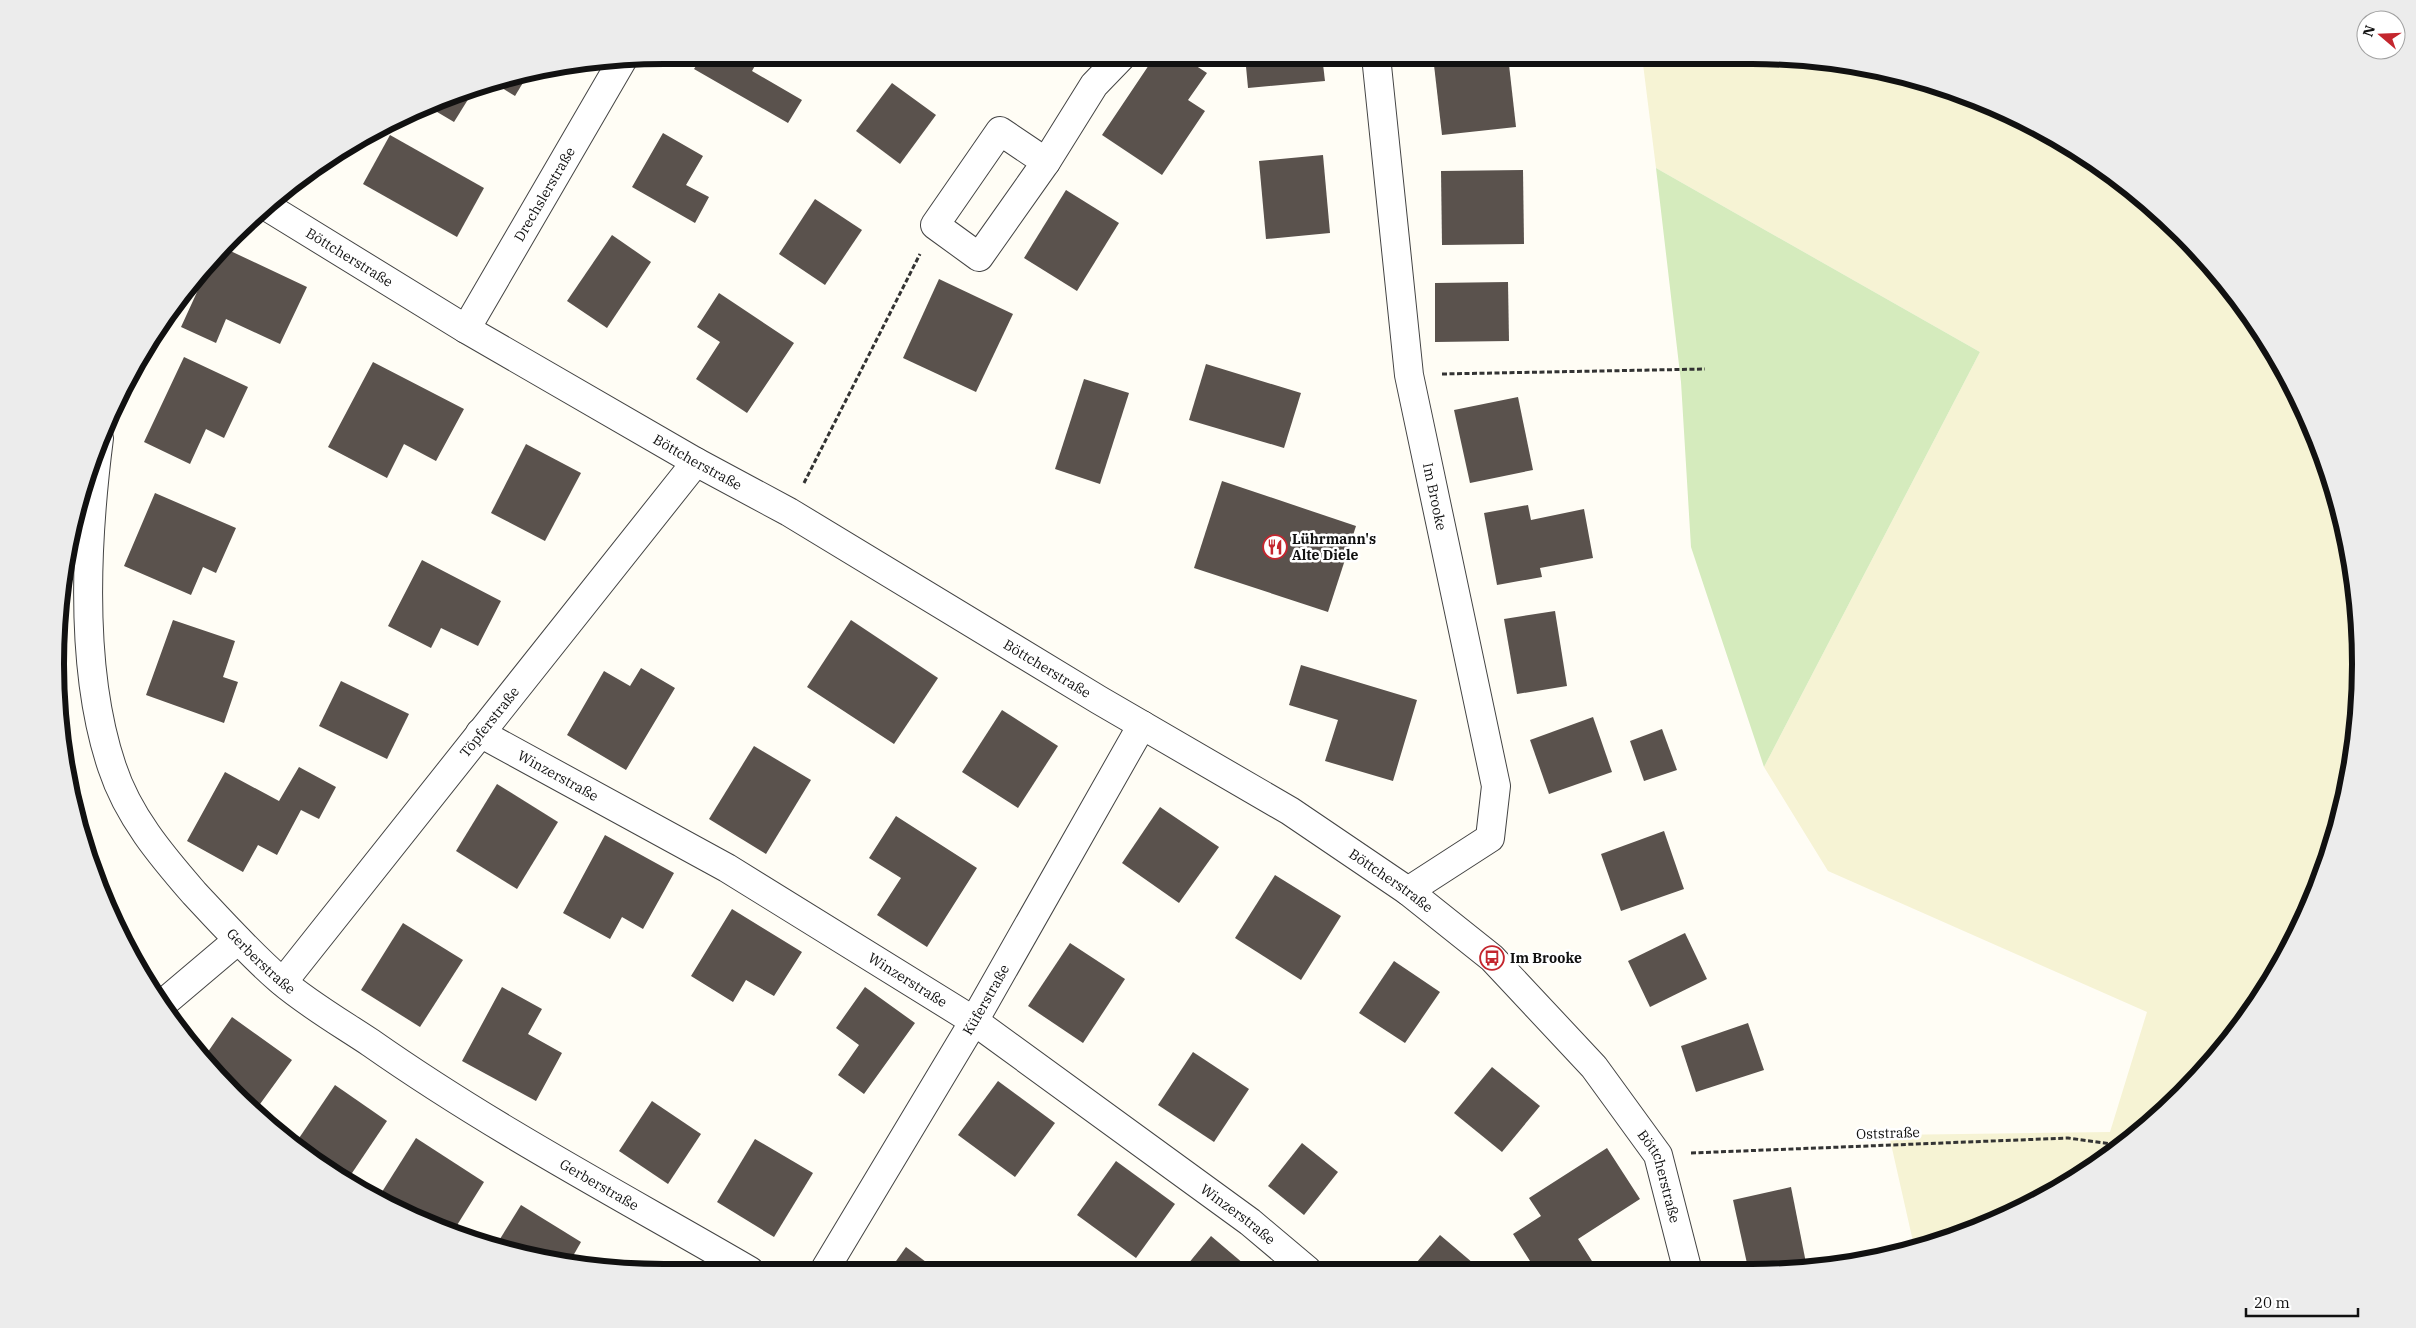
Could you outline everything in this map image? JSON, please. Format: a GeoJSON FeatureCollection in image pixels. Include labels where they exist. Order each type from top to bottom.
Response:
{"type":"FeatureCollection","features":[{"type":"Feature","properties":{"kind":"street"},"geometry":{"type":"LineString","coordinates":[[1046,162],[1000,131],[935,225],[980,257],[1046,162],[1094,85],[1114,64]]}},
{"type":"Feature","properties":{"kind":"street","name":"Im Brooke"},"geometry":{"type":"LineString","coordinates":[[1377,64],[1409,375],[1496,786],[1490,838],[1408,891]]}},
{"type":"Feature","properties":{"kind":"street","name":"Drechslerstraße"},"geometry":{"type":"LineString","coordinates":[[466,328],[620,65]]}},
{"type":"Feature","properties":{"kind":"street","name":"Böttcherstraße"},"geometry":{"type":"LineString","coordinates":[[272,210],[466,328],[696,462],[789,512],[1142,725],[1290,811],[1408,891],[1492,958],[1594,1067],[1658,1155],[1686,1264]]}},
{"type":"Feature","properties":{"kind":"street","name":"Töpferstraße"},"geometry":{"type":"LineString","coordinates":[[283,982],[696,462]]}},
{"type":"Feature","properties":{"kind":"street","name":"Gerberstraße"},"geometry":{"type":"LineString","coordinates":[[96,471],[88,560],[97,708],[112,768],[136,821],[167,862],[238,940],[283,982],[435,1088],[738,1264]]}},
{"type":"Feature","properties":{"kind":"street","name":"Küferstraße"},"geometry":{"type":"LineString","coordinates":[[828,1264],[974,1021],[1142,725]]}},
{"type":"Feature","properties":{"kind":"street","name":"Winzerstraße"},"geometry":{"type":"LineString","coordinates":[[480,733],[727,868],[974,1021],[1250,1222],[1300,1264]]}},
{"type":"Feature","properties":{"kind":"street"},"geometry":{"type":"LineString","coordinates":[[167,1000],[238,940]]}},
{"type":"Feature","properties":{"kind":"path"},"geometry":{"type":"LineString","coordinates":[[789,512],[935,225]]}},
{"type":"Feature","properties":{"kind":"path"},"geometry":{"type":"LineString","coordinates":[[1409,375],[1705,369]]}},
{"type":"Feature","properties":{"kind":"path","name":"Oststraße"},"geometry":{"type":"LineString","coordinates":[[1658,1155],[1847,1145],[2068,1138],[2111,1144]]}},
{"type":"Feature","properties":{"kind":"shaded area"},"geometry":{"type":"Polygon","coordinates":[[[1643,64],[1791,65],[1869,75],[1945,96],[1982,109],[2017,126],[2052,144],[2117,188],[2148,213],[2203,268],[2251,331],[2272,364],[2307,434],[2332,509],[2341,547],[2351,625],[2351,703],[2347,742],[2341,781],[2320,857],[2307,894],[2272,964],[2228,1029],[2203,1060],[2148,1115],[2117,1140],[2052,1184],[2017,1202],[1982,1219],[1913,1242],[1889,1135],[2110,1132],[2147,1012],[1828,871],[1764,767],[1980,352],[1656,168],[1643,64]]]}},
{"type":"Feature","properties":{"kind":"green space"},"geometry":{"type":"Polygon","coordinates":[[[1656,168],[1980,352],[1764,767],[1691,547],[1681,382],[1656,168]]]}},
{"type":"Feature","properties":{"kind":"building"},"geometry":{"type":"Polygon","coordinates":[[[697,64],[756,64],[752,71],[802,100],[788,123],[694,69],[697,64]]]}},
{"type":"Feature","properties":{"kind":"building"},"geometry":{"type":"Polygon","coordinates":[[[1150,64],[1193,64],[1207,73],[1188,100],[1205,111],[1162,175],[1102,135],[1150,64]]]}},
{"type":"Feature","properties":{"kind":"building"},"geometry":{"type":"Polygon","coordinates":[[[1246,64],[1323,64],[1325,81],[1248,88],[1246,64]]]}},
{"type":"Feature","properties":{"kind":"building"},"geometry":{"type":"Polygon","coordinates":[[[1509,64],[1516,127],[1442,135],[1434,65],[1509,64]]]}},
{"type":"Feature","properties":{"kind":"building"},"geometry":{"type":"Polygon","coordinates":[[[524,80],[515,96],[500,87],[524,80]]]}},
{"type":"Feature","properties":{"kind":"building"},"geometry":{"type":"Polygon","coordinates":[[[892,83],[936,115],[900,164],[856,131],[892,83]]]}},
{"type":"Feature","properties":{"kind":"building"},"geometry":{"type":"Polygon","coordinates":[[[470,96],[454,122],[433,110],[470,96]]]}},
{"type":"Feature","properties":{"kind":"building"},"geometry":{"type":"Polygon","coordinates":[[[663,133],[703,156],[686,185],[709,197],[695,223],[632,187],[663,133]]]}},
{"type":"Feature","properties":{"kind":"building"},"geometry":{"type":"Polygon","coordinates":[[[390,135],[484,188],[457,237],[363,184],[390,135]]]}},
{"type":"Feature","properties":{"kind":"building"},"geometry":{"type":"Polygon","coordinates":[[[1323,155],[1330,233],[1266,239],[1259,161],[1323,155]]]}},
{"type":"Feature","properties":{"kind":"building"},"geometry":{"type":"Polygon","coordinates":[[[1523,170],[1524,244],[1442,245],[1441,171],[1523,170]]]}},
{"type":"Feature","properties":{"kind":"building"},"geometry":{"type":"Polygon","coordinates":[[[1066,190],[1119,223],[1077,291],[1024,258],[1066,190]]]}},
{"type":"Feature","properties":{"kind":"building"},"geometry":{"type":"Polygon","coordinates":[[[815,199],[862,230],[825,285],[779,254],[815,199]]]}},
{"type":"Feature","properties":{"kind":"building"},"geometry":{"type":"Polygon","coordinates":[[[612,235],[651,262],[607,328],[567,301],[612,235]]]}},
{"type":"Feature","properties":{"kind":"building"},"geometry":{"type":"Polygon","coordinates":[[[230,251],[307,287],[280,344],[226,319],[216,343],[181,327],[202,282],[230,251]]]}},
{"type":"Feature","properties":{"kind":"building"},"geometry":{"type":"Polygon","coordinates":[[[939,279],[1013,314],[976,392],[903,358],[939,279]]]}},
{"type":"Feature","properties":{"kind":"building"},"geometry":{"type":"Polygon","coordinates":[[[1508,282],[1509,341],[1435,342],[1435,283],[1508,282]]]}},
{"type":"Feature","properties":{"kind":"building"},"geometry":{"type":"Polygon","coordinates":[[[719,293],[794,343],[747,413],[696,379],[720,342],[697,327],[719,293]]]}},
{"type":"Feature","properties":{"kind":"building"},"geometry":{"type":"Polygon","coordinates":[[[184,357],[248,387],[224,438],[206,429],[190,464],[144,442],[184,357]]]}},
{"type":"Feature","properties":{"kind":"building"},"geometry":{"type":"Polygon","coordinates":[[[373,362],[464,409],[436,461],[404,444],[387,478],[328,447],[373,362]]]}},
{"type":"Feature","properties":{"kind":"building"},"geometry":{"type":"Polygon","coordinates":[[[1206,364],[1301,393],[1284,448],[1189,420],[1206,364]]]}},
{"type":"Feature","properties":{"kind":"building"},"geometry":{"type":"Polygon","coordinates":[[[1084,379],[1129,393],[1100,484],[1055,469],[1084,379]]]}},
{"type":"Feature","properties":{"kind":"building"},"geometry":{"type":"Polygon","coordinates":[[[1518,397],[1533,470],[1470,483],[1454,410],[1518,397]]]}},
{"type":"Feature","properties":{"kind":"building"},"geometry":{"type":"Polygon","coordinates":[[[526,444],[581,473],[545,541],[491,513],[526,444]]]}},
{"type":"Feature","properties":{"kind":"building","name":"Lührmann's Alte Diele"},"geometry":{"type":"Polygon","coordinates":[[[1222,481],[1356,526],[1328,612],[1194,568],[1222,481]]]}},
{"type":"Feature","properties":{"kind":"building"},"geometry":{"type":"Polygon","coordinates":[[[155,493],[236,528],[216,573],[203,567],[191,595],[124,566],[155,493]]]}},
{"type":"Feature","properties":{"kind":"building"},"geometry":{"type":"Polygon","coordinates":[[[1528,505],[1531,520],[1584,509],[1593,558],[1540,568],[1542,577],[1497,585],[1484,513],[1528,505]]]}},
{"type":"Feature","properties":{"kind":"building"},"geometry":{"type":"Polygon","coordinates":[[[422,560],[501,601],[478,646],[441,628],[431,648],[388,626],[422,560]]]}},
{"type":"Feature","properties":{"kind":"building"},"geometry":{"type":"Polygon","coordinates":[[[1555,611],[1567,686],[1517,694],[1504,619],[1555,611]]]}},
{"type":"Feature","properties":{"kind":"building"},"geometry":{"type":"Polygon","coordinates":[[[173,620],[235,641],[223,677],[238,682],[224,723],[146,695],[173,620]]]}},
{"type":"Feature","properties":{"kind":"building"},"geometry":{"type":"Polygon","coordinates":[[[851,620],[938,678],[894,744],[807,687],[851,620]]]}},
{"type":"Feature","properties":{"kind":"building"},"geometry":{"type":"Polygon","coordinates":[[[1301,665],[1417,700],[1393,781],[1325,761],[1338,720],[1289,705],[1301,665]]]}},
{"type":"Feature","properties":{"kind":"building"},"geometry":{"type":"Polygon","coordinates":[[[641,668],[675,688],[626,770],[567,735],[604,671],[630,686],[641,668]]]}},
{"type":"Feature","properties":{"kind":"building"},"geometry":{"type":"Polygon","coordinates":[[[341,681],[409,714],[387,759],[319,726],[341,681]]]}},
{"type":"Feature","properties":{"kind":"building"},"geometry":{"type":"Polygon","coordinates":[[[1002,710],[1058,746],[1018,808],[962,772],[1002,710]]]}},
{"type":"Feature","properties":{"kind":"building"},"geometry":{"type":"Polygon","coordinates":[[[1593,717],[1612,772],[1549,794],[1530,740],[1593,717]]]}},
{"type":"Feature","properties":{"kind":"building"},"geometry":{"type":"Polygon","coordinates":[[[1662,729],[1677,770],[1644,781],[1630,741],[1662,729]]]}},
{"type":"Feature","properties":{"kind":"building"},"geometry":{"type":"Polygon","coordinates":[[[754,746],[811,780],[766,854],[709,819],[754,746]]]}},
{"type":"Feature","properties":{"kind":"building"},"geometry":{"type":"Polygon","coordinates":[[[299,767],[336,787],[319,819],[301,810],[277,855],[258,845],[243,872],[187,841],[225,772],[279,801],[299,767]]]}},
{"type":"Feature","properties":{"kind":"building"},"geometry":{"type":"Polygon","coordinates":[[[497,784],[558,822],[517,889],[456,851],[497,784]]]}},
{"type":"Feature","properties":{"kind":"building"},"geometry":{"type":"Polygon","coordinates":[[[1160,807],[1219,847],[1179,903],[1122,863],[1160,807]]]}},
{"type":"Feature","properties":{"kind":"building"},"geometry":{"type":"Polygon","coordinates":[[[896,816],[977,868],[927,947],[877,915],[901,878],[869,858],[896,816]]]}},
{"type":"Feature","properties":{"kind":"building"},"geometry":{"type":"Polygon","coordinates":[[[1664,831],[1684,889],[1621,911],[1601,854],[1664,831]]]}},
{"type":"Feature","properties":{"kind":"building"},"geometry":{"type":"Polygon","coordinates":[[[605,835],[674,873],[643,929],[622,917],[610,939],[563,913],[605,835]]]}},
{"type":"Feature","properties":{"kind":"building"},"geometry":{"type":"Polygon","coordinates":[[[1275,875],[1341,916],[1301,980],[1235,938],[1275,875]]]}},
{"type":"Feature","properties":{"kind":"building"},"geometry":{"type":"Polygon","coordinates":[[[732,909],[802,952],[774,996],[746,980],[733,1002],[691,976],[732,909]]]}},
{"type":"Feature","properties":{"kind":"building"},"geometry":{"type":"Polygon","coordinates":[[[403,923],[463,960],[420,1027],[361,990],[403,923]]]}},
{"type":"Feature","properties":{"kind":"building"},"geometry":{"type":"Polygon","coordinates":[[[1685,933],[1707,979],[1650,1007],[1628,961],[1685,933]]]}},
{"type":"Feature","properties":{"kind":"building"},"geometry":{"type":"Polygon","coordinates":[[[1070,943],[1125,979],[1083,1043],[1028,1006],[1070,943]]]}},
{"type":"Feature","properties":{"kind":"building"},"geometry":{"type":"Polygon","coordinates":[[[1394,961],[1440,992],[1405,1043],[1359,1013],[1394,961]]]}},
{"type":"Feature","properties":{"kind":"building"},"geometry":{"type":"Polygon","coordinates":[[[502,987],[542,1009],[528,1034],[562,1053],[536,1101],[462,1061],[502,987]]]}},
{"type":"Feature","properties":{"kind":"building"},"geometry":{"type":"Polygon","coordinates":[[[865,987],[915,1023],[864,1094],[838,1075],[859,1045],[836,1028],[865,987]]]}},
{"type":"Feature","properties":{"kind":"building"},"geometry":{"type":"Polygon","coordinates":[[[232,1017],[292,1060],[259,1106],[207,1053],[232,1017]]]}},
{"type":"Feature","properties":{"kind":"building"},"geometry":{"type":"Polygon","coordinates":[[[1748,1023],[1764,1070],[1696,1092],[1681,1046],[1748,1023]]]}},
{"type":"Feature","properties":{"kind":"building"},"geometry":{"type":"Polygon","coordinates":[[[1193,1052],[1249,1089],[1214,1142],[1158,1105],[1193,1052]]]}},
{"type":"Feature","properties":{"kind":"building"},"geometry":{"type":"Polygon","coordinates":[[[1492,1067],[1540,1106],[1502,1152],[1454,1113],[1492,1067]]]}},
{"type":"Feature","properties":{"kind":"building"},"geometry":{"type":"Polygon","coordinates":[[[998,1081],[1055,1123],[1015,1177],[958,1135],[998,1081]]]}},
{"type":"Feature","properties":{"kind":"building"},"geometry":{"type":"Polygon","coordinates":[[[335,1085],[387,1121],[350,1175],[298,1139],[335,1085]]]}},
{"type":"Feature","properties":{"kind":"building"},"geometry":{"type":"Polygon","coordinates":[[[652,1101],[701,1134],[668,1184],[619,1151],[652,1101]]]}},
{"type":"Feature","properties":{"kind":"building"},"geometry":{"type":"Polygon","coordinates":[[[416,1138],[484,1182],[456,1227],[434,1219],[381,1193],[416,1138]]]}},
{"type":"Feature","properties":{"kind":"building"},"geometry":{"type":"Polygon","coordinates":[[[755,1139],[813,1173],[774,1237],[717,1202],[755,1139]]]}},
{"type":"Feature","properties":{"kind":"building"},"geometry":{"type":"Polygon","coordinates":[[[1302,1143],[1338,1172],[1304,1215],[1268,1186],[1302,1143]]]}},
{"type":"Feature","properties":{"kind":"building"},"geometry":{"type":"Polygon","coordinates":[[[1607,1148],[1640,1199],[1578,1239],[1594,1264],[1532,1264],[1513,1234],[1541,1216],[1529,1198],[1607,1148]]]}},
{"type":"Feature","properties":{"kind":"building"},"geometry":{"type":"Polygon","coordinates":[[[1116,1161],[1175,1204],[1136,1258],[1077,1215],[1116,1161]]]}},
{"type":"Feature","properties":{"kind":"building"},"geometry":{"type":"Polygon","coordinates":[[[1791,1187],[1806,1261],[1747,1264],[1733,1200],[1791,1187]]]}},
{"type":"Feature","properties":{"kind":"building"},"geometry":{"type":"Polygon","coordinates":[[[521,1205],[581,1242],[572,1257],[547,1253],[499,1241],[521,1205]]]}},
{"type":"Feature","properties":{"kind":"building"},"geometry":{"type":"Polygon","coordinates":[[[1440,1235],[1474,1264],[1415,1264],[1440,1235]]]}},
{"type":"Feature","properties":{"kind":"building"},"geometry":{"type":"Polygon","coordinates":[[[1211,1236],[1244,1264],[1188,1264],[1211,1236]]]}},
{"type":"Feature","properties":{"kind":"building"},"geometry":{"type":"Polygon","coordinates":[[[906,1247],[929,1264],[894,1264],[906,1247]]]}},
{"type":"Feature","properties":{"kind":"place","name":"Lührmann's Alte Diele"},"geometry":{"type":"Point","coordinates":[1275,547]}},
{"type":"Feature","properties":{"kind":"place","name":"Im Brooke"},"geometry":{"type":"Point","coordinates":[1492,958]}}]}
